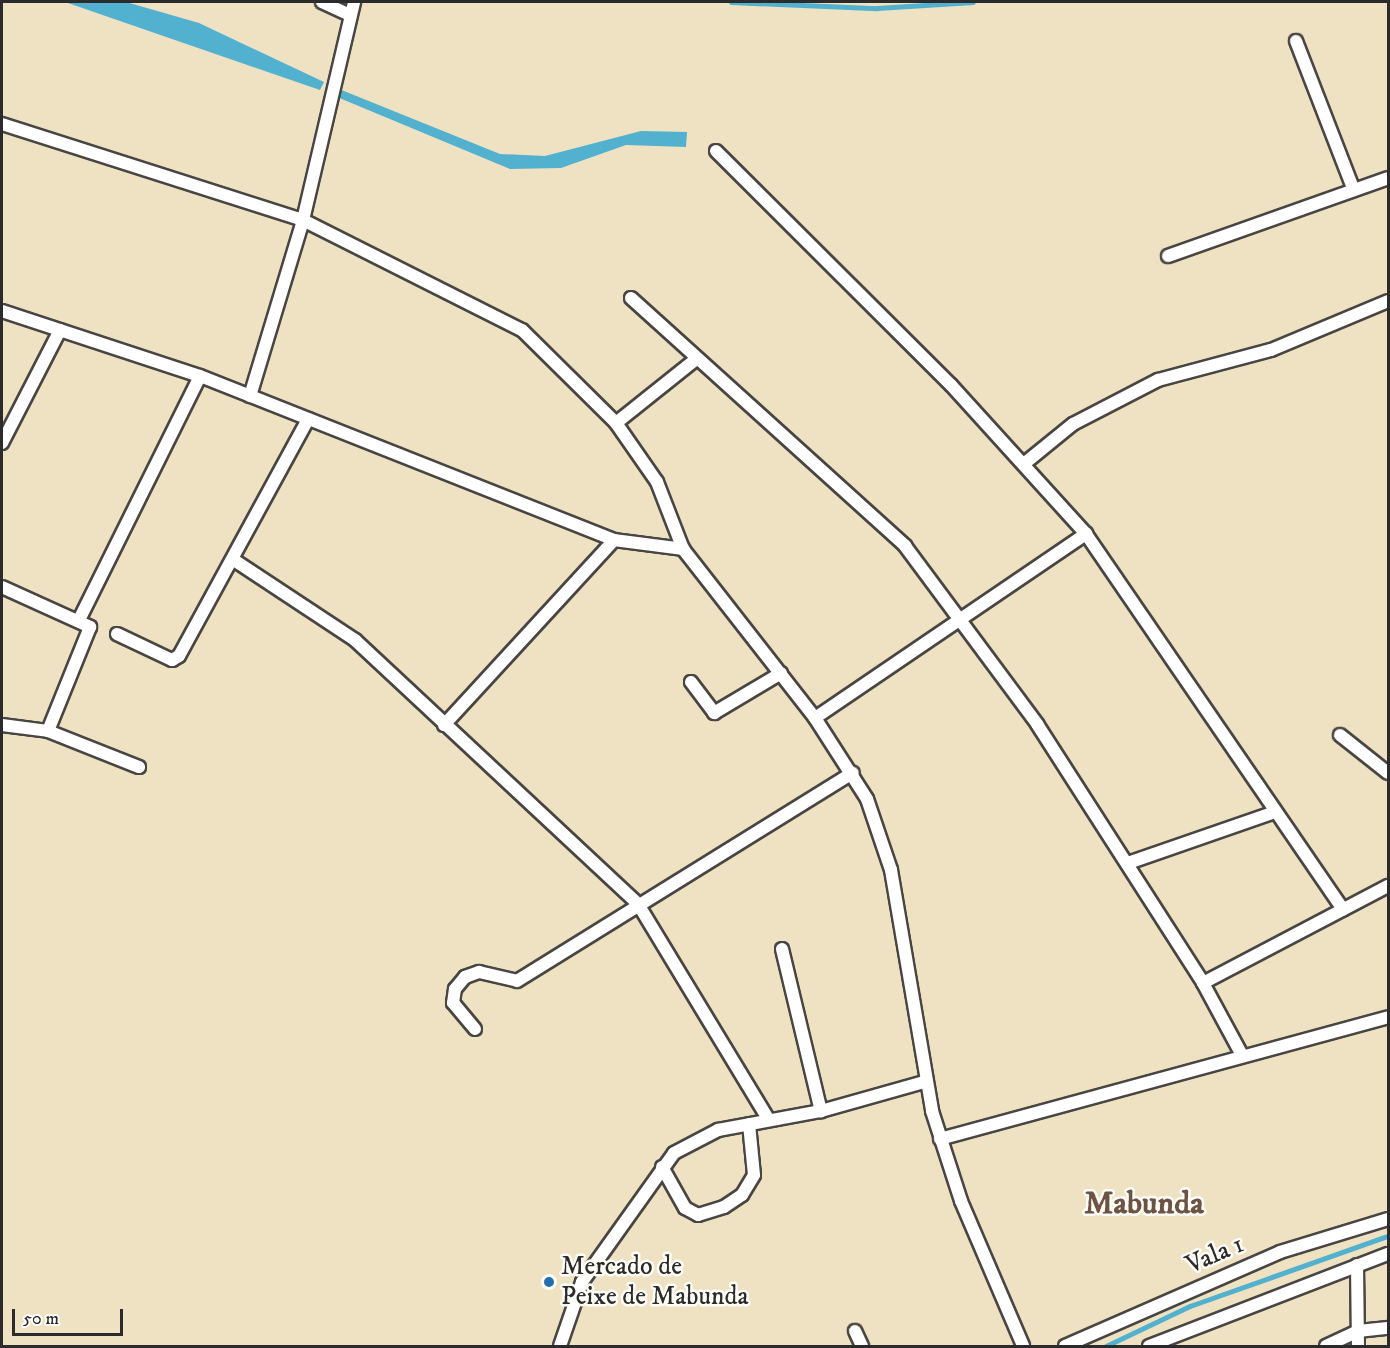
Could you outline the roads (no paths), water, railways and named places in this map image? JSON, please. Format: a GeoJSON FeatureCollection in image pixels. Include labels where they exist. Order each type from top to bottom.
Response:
{"type":"FeatureCollection","features":[{"type":"Feature","properties":{"kind":"street"},"geometry":{"type":"LineString","coordinates":[[322,2],[350,15]]}},
{"type":"Feature","properties":{"kind":"street"},"geometry":{"type":"LineString","coordinates":[[250,396],[303,220],[354,2]]}},
{"type":"Feature","properties":{"kind":"street"},"geometry":{"type":"LineString","coordinates":[[1296,41],[1353,188]]}},
{"type":"Feature","properties":{"kind":"street"},"geometry":{"type":"LineString","coordinates":[[2,124],[303,220],[522,330],[616,423],[657,482],[683,549],[815,718],[853,773],[878,826],[891,870],[924,1082],[940,1139],[1023,1347]]}},
{"type":"Feature","properties":{"kind":"street"},"geometry":{"type":"LineString","coordinates":[[716,151],[1025,463],[1086,534],[1343,909]]}},
{"type":"Feature","properties":{"kind":"street"},"geometry":{"type":"LineString","coordinates":[[1168,256],[1353,188],[1389,178]]}},
{"type":"Feature","properties":{"kind":"street"},"geometry":{"type":"LineString","coordinates":[[631,298],[695,360],[905,546],[962,622],[1128,863],[1203,983],[1242,1055]]}},
{"type":"Feature","properties":{"kind":"street"},"geometry":{"type":"LineString","coordinates":[[1025,463],[1073,424],[1158,380],[1271,350],[1389,301]]}},
{"type":"Feature","properties":{"kind":"street"},"geometry":{"type":"LineString","coordinates":[[2,311],[200,376],[614,540],[683,549]]}},
{"type":"Feature","properties":{"kind":"street"},"geometry":{"type":"LineString","coordinates":[[2,443],[60,330]]}},
{"type":"Feature","properties":{"kind":"street"},"geometry":{"type":"LineString","coordinates":[[616,423],[695,360]]}},
{"type":"Feature","properties":{"kind":"street"},"geometry":{"type":"LineString","coordinates":[[79,620],[200,376]]}},
{"type":"Feature","properties":{"kind":"street"},"geometry":{"type":"LineString","coordinates":[[117,634],[176,660],[234,560],[308,420]]}},
{"type":"Feature","properties":{"kind":"street"},"geometry":{"type":"LineString","coordinates":[[815,718],[962,622],[1086,534]]}},
{"type":"Feature","properties":{"kind":"street"},"geometry":{"type":"LineString","coordinates":[[444,724],[614,540]]}},
{"type":"Feature","properties":{"kind":"street"},"geometry":{"type":"LineString","coordinates":[[234,560],[328,618],[638,904],[768,1119]]}},
{"type":"Feature","properties":{"kind":"street"},"geometry":{"type":"LineString","coordinates":[[2,587],[79,620],[90,632],[48,731]]}},
{"type":"Feature","properties":{"kind":"street"},"geometry":{"type":"LineString","coordinates":[[691,682],[714,713],[781,673]]}},
{"type":"Feature","properties":{"kind":"street"},"geometry":{"type":"LineString","coordinates":[[2,725],[48,731],[140,767]]}},
{"type":"Feature","properties":{"kind":"street"},"geometry":{"type":"LineString","coordinates":[[1341,735],[1389,773]]}},
{"type":"Feature","properties":{"kind":"street"},"geometry":{"type":"LineString","coordinates":[[475,1029],[453,1003],[455,989],[465,977],[479,972],[517,981],[853,773]]}},
{"type":"Feature","properties":{"kind":"street"},"geometry":{"type":"LineString","coordinates":[[1128,863],[1275,812]]}},
{"type":"Feature","properties":{"kind":"street"},"geometry":{"type":"LineString","coordinates":[[1203,983],[1389,886]]}},
{"type":"Feature","properties":{"kind":"street"},"geometry":{"type":"LineString","coordinates":[[782,949],[821,1111]]}},
{"type":"Feature","properties":{"kind":"street"},"geometry":{"type":"LineString","coordinates":[[940,1139],[1242,1055],[1389,1017]]}},
{"type":"Feature","properties":{"kind":"street"},"geometry":{"type":"LineString","coordinates":[[560,1347],[582,1282],[662,1167],[691,1142],[768,1119],[821,1111],[924,1082]]}},
{"type":"Feature","properties":{"kind":"street"},"geometry":{"type":"LineString","coordinates":[[662,1167],[685,1208],[698,1215],[724,1208],[742,1195],[754,1175],[749,1124]]}},
{"type":"Feature","properties":{"kind":"street","name":"Vala 1"},"geometry":{"type":"LineString","coordinates":[[1065,1347],[1280,1252],[1389,1219]]}},
{"type":"Feature","properties":{"kind":"street"},"geometry":{"type":"LineString","coordinates":[[1149,1347],[1389,1254]]}},
{"type":"Feature","properties":{"kind":"street"},"geometry":{"type":"LineString","coordinates":[[1357,1265],[1358,1347]]}},
{"type":"Feature","properties":{"kind":"street"},"geometry":{"type":"LineString","coordinates":[[1326,1347],[1358,1331],[1389,1328]]}},
{"type":"Feature","properties":{"kind":"street"},"geometry":{"type":"LineString","coordinates":[[855,1330],[862,1347]]}},
{"type":"Feature","properties":{"kind":"water"},"geometry":{"type":"Polygon","coordinates":[[[65,2],[126,2],[199,23],[324,82],[320,90],[65,2]]]}},
{"type":"Feature","properties":{"kind":"water"},"geometry":{"type":"Polygon","coordinates":[[[339,89],[500,154],[545,156],[641,131],[687,132],[686,147],[626,145],[561,168],[510,169],[337,97],[339,89]]]}},
{"type":"Feature","properties":{"kind":"waterway"},"geometry":{"type":"LineString","coordinates":[[731,2],[877,8],[973,2]]}},
{"type":"Feature","properties":{"kind":"waterway"},"geometry":{"type":"LineString","coordinates":[[1106,1346],[1190,1306],[1388,1236]]}},
{"type":"Feature","properties":{"kind":"place","name":"Mercado de Peixe de Mabunda"},"geometry":{"type":"Point","coordinates":[549,1282]}},
{"type":"Feature","properties":{"kind":"district","name":"Mabunda"},"geometry":{"type":"Point","coordinates":[1144,1204]}}]}
